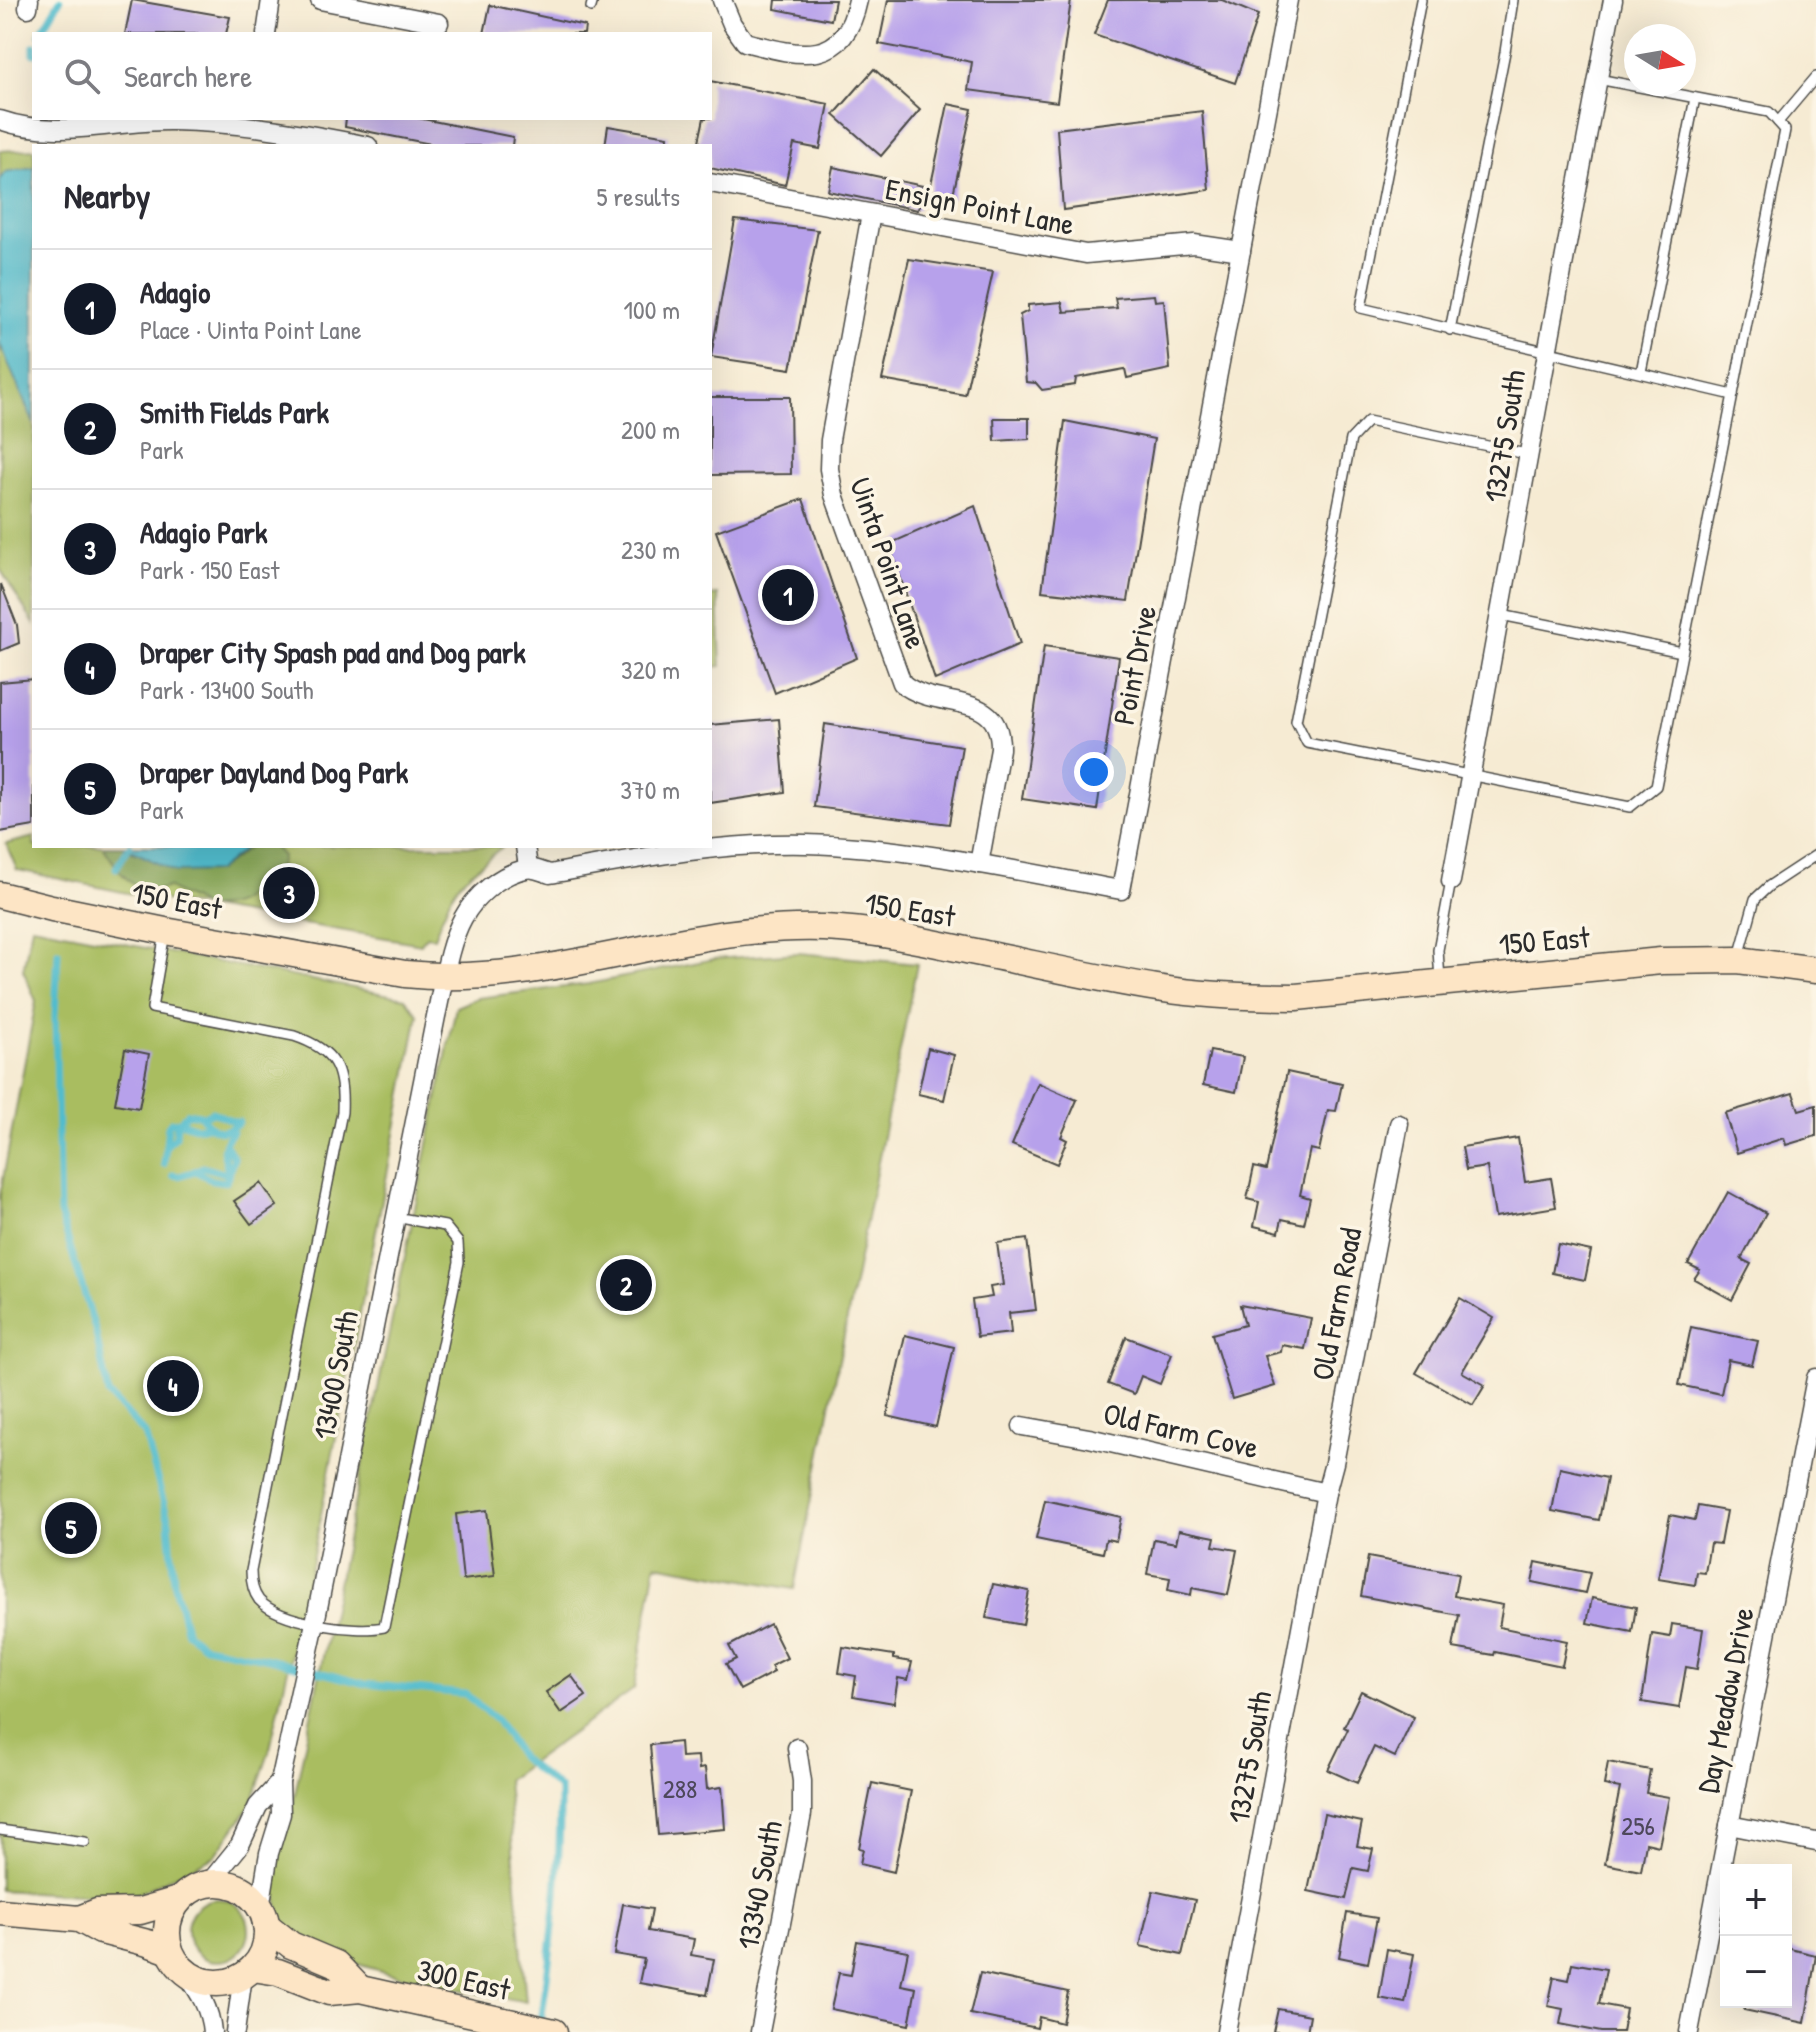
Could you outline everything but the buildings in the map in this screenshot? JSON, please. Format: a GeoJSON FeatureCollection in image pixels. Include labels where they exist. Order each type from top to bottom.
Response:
{"type":"FeatureCollection","features":[{"type":"Feature","properties":{"kind":"street"},"geometry":{"type":"LineString","coordinates":[[266,32],[271,0]]}},
{"type":"Feature","properties":{"kind":"street"},"geometry":{"type":"LineString","coordinates":[[320,0],[439,23]]}},
{"type":"Feature","properties":{"kind":"street"},"geometry":{"type":"LineString","coordinates":[[722,0],[732,24],[745,42],[802,54],[824,52],[840,42],[851,26],[858,0]]}},
{"type":"Feature","properties":{"kind":"street","name":"Point Drive"},"geometry":{"type":"LineString","coordinates":[[528,867],[550,874],[734,846],[802,844],[859,847],[979,864],[1121,890],[1288,0]]}},
{"type":"Feature","properties":{"kind":"street","name":"13275 South"},"geometry":{"type":"LineString","coordinates":[[1451,881],[1613,0]]}},
{"type":"Feature","properties":{"kind":"street"},"geometry":{"type":"LineString","coordinates":[[0,120],[56,130],[169,121],[275,127],[358,144]]}},
{"type":"Feature","properties":{"kind":"street","name":"Ensign Point Lane"},"geometry":{"type":"LineString","coordinates":[[712,183],[1086,254],[1194,244],[1241,251]]}},
{"type":"Feature","properties":{"kind":"street","name":"Uinta Point Lane"},"geometry":{"type":"LineString","coordinates":[[871,214],[830,440],[829,469],[834,495],[902,683],[923,696],[980,708],[989,713],[999,729],[1000,749],[979,864]]}},
{"type":"Feature","properties":{"kind":"street"},"geometry":{"type":"LineString","coordinates":[[444,978],[456,935],[473,905],[498,880],[528,867],[525,848]]}},
{"type":"Feature","properties":{"kind":"street","name":"150 East"},"geometry":{"type":"LineString","coordinates":[[0,895],[165,931],[405,974],[444,978],[539,971],[690,938],[774,928],[826,928],[881,934],[1207,995],[1296,997],[1661,961],[1738,960],[1816,970]]}},
{"type":"Feature","properties":{"kind":"street","name":"13400 South"},"geometry":{"type":"LineString","coordinates":[[263,1916],[269,1853],[281,1814],[280,1782],[309,1653],[444,978]]}},
{"type":"Feature","properties":{"kind":"street","name":"Old Farm Road"},"geometry":{"type":"LineString","coordinates":[[1326,1493],[1399,1124]]}},
{"type":"Feature","properties":{"kind":"street","name":"Day Meadow Drive"},"geometry":{"type":"LineString","coordinates":[[1689,2032],[1816,1378]]}},
{"type":"Feature","properties":{"kind":"street","name":"Old Farm Cove"},"geometry":{"type":"LineString","coordinates":[[1022,1426],[1089,1438],[1326,1493]]}},
{"type":"Feature","properties":{"kind":"street","name":"13275 South"},"geometry":{"type":"LineString","coordinates":[[1226,2032],[1326,1493]]}},
{"type":"Feature","properties":{"kind":"street","name":"13340 South"},"geometry":{"type":"LineString","coordinates":[[760,2032],[802,1814],[802,1781],[797,1748]]}},
{"type":"Feature","properties":{"kind":"street","name":"13400 South"},"geometry":{"type":"LineString","coordinates":[[210,1882],[240,1845],[258,1806],[280,1782]]}},
{"type":"Feature","properties":{"kind":"street"},"geometry":{"type":"LineString","coordinates":[[1729,1825],[1816,1842]]}},
{"type":"Feature","properties":{"kind":"street"},"geometry":{"type":"LineString","coordinates":[[212,2032],[204,1998],[170,1951],[167,1925],[178,1900],[187,1892],[210,1882],[239,1887],[251,1896],[263,1916],[291,1945],[336,1964],[360,1989]]}},
{"type":"Feature","properties":{"kind":"street"},"geometry":{"type":"LineString","coordinates":[[79,1919],[97,1912],[140,1911],[178,1900]]}},
{"type":"Feature","properties":{"kind":"street"},"geometry":{"type":"LineString","coordinates":[[0,1912],[79,1919],[101,1931],[170,1951]]}},
{"type":"Feature","properties":{"kind":"street"},"geometry":{"type":"LineString","coordinates":[[235,2032],[248,1972],[265,1948],[263,1916]]}},
{"type":"Feature","properties":{"kind":"street"},"geometry":{"type":"LineString","coordinates":[[186,1973],[214,1983],[229,1982],[248,1972]]}},
{"type":"Feature","properties":{"kind":"street","name":"300 East"},"geometry":{"type":"LineString","coordinates":[[248,1972],[278,1972],[329,1992],[360,1989],[554,2032]]}},
{"type":"Feature","properties":{"kind":"lane"},"geometry":{"type":"LineString","coordinates":[[1421,0],[1361,308],[1733,395]]}},
{"type":"Feature","properties":{"kind":"lane"},"geometry":{"type":"LineString","coordinates":[[1450,330],[1513,0]]}},
{"type":"Feature","properties":{"kind":"lane"},"geometry":{"type":"LineString","coordinates":[[1778,122],[1816,77]]}},
{"type":"Feature","properties":{"kind":"lane"},"geometry":{"type":"LineString","coordinates":[[1531,455],[1368,421],[1351,439],[1296,721],[1307,743],[1630,807],[1656,786],[1785,130],[1769,112],[1598,79]]}},
{"type":"Feature","properties":{"kind":"lane"},"geometry":{"type":"LineString","coordinates":[[1641,372],[1695,98]]}},
{"type":"Feature","properties":{"kind":"lane"},"geometry":{"type":"LineString","coordinates":[[1501,615],[1682,652]]}},
{"type":"Feature","properties":{"kind":"lane"},"geometry":{"type":"LineString","coordinates":[[1738,960],[1755,899],[1816,855]]}},
{"type":"Feature","properties":{"kind":"lane"},"geometry":{"type":"LineString","coordinates":[[1440,982],[1438,950],[1451,881]]}},
{"type":"Feature","properties":{"kind":"lane"},"geometry":{"type":"LineString","coordinates":[[165,931],[152,1008],[294,1036],[312,1042],[329,1053],[339,1069],[343,1089],[342,1112],[251,1583],[258,1598],[270,1608],[315,1623],[368,1630],[384,1627],[459,1262],[458,1242],[445,1226],[395,1217]]}},
{"type":"Feature","properties":{"kind":"lane"},"geometry":{"type":"LineString","coordinates":[[0,1830],[85,1842]]}},
{"type":"Feature","properties":{"kind":"green space"},"geometry":{"type":"Polygon","coordinates":[[[32,149],[32,621],[0,569],[0,151],[32,149]]]}},
{"type":"Feature","properties":{"kind":"green space"},"geometry":{"type":"Polygon","coordinates":[[[718,595],[721,666],[712,667],[712,596],[718,595]]]}},
{"type":"Feature","properties":{"kind":"green space"},"geometry":{"type":"Polygon","coordinates":[[[32,838],[32,848],[501,848],[461,881],[450,898],[434,937],[426,936],[421,944],[146,897],[17,870],[6,844],[32,838]]]}},
{"type":"Feature","properties":{"kind":"green space"},"geometry":{"type":"Polygon","coordinates":[[[104,848],[125,848],[217,871],[248,848],[275,848],[282,856],[279,867],[258,881],[242,900],[222,907],[204,908],[168,887],[147,890],[138,887],[116,866],[104,848]]]}},
{"type":"Feature","properties":{"kind":"green space"},"geometry":{"type":"Polygon","coordinates":[[[32,926],[405,998],[418,1015],[309,1576],[269,1753],[251,1805],[215,1856],[129,1898],[0,1890],[0,1195],[36,1001],[23,970],[32,926]]]}},
{"type":"Feature","properties":{"kind":"green space"},"geometry":{"type":"Polygon","coordinates":[[[798,953],[917,964],[794,1589],[656,1564],[634,1689],[507,1780],[526,2002],[432,1984],[356,1963],[323,1950],[297,1936],[283,1919],[276,1893],[276,1868],[290,1818],[456,1007],[477,998],[589,984],[714,959],[798,953]]]}},
{"type":"Feature","properties":{"kind":"green space"},"geometry":{"type":"Polygon","coordinates":[[[218,1899],[240,1908],[249,1930],[240,1952],[218,1961],[196,1952],[187,1930],[196,1908],[218,1899]]]}},
{"type":"Feature","properties":{"kind":"water"},"geometry":{"type":"Polygon","coordinates":[[[32,167],[32,419],[0,344],[0,179],[5,172],[32,167]]]}},
{"type":"Feature","properties":{"kind":"water"},"geometry":{"type":"Polygon","coordinates":[[[127,848],[244,848],[217,871],[175,872],[127,848]]]}},
{"type":"Feature","properties":{"kind":"waterway"},"geometry":{"type":"LineString","coordinates":[[41,32],[60,0]]}},
{"type":"Feature","properties":{"kind":"waterway"},"geometry":{"type":"LineString","coordinates":[[116,868],[129,848]]}},
{"type":"Feature","properties":{"kind":"waterway"},"geometry":{"type":"LineString","coordinates":[[58,952],[55,1016],[60,1213],[95,1329],[108,1394],[145,1434],[169,1522],[174,1582],[187,1633],[205,1646],[365,1684],[465,1694],[497,1721],[521,1758],[560,1789],[555,1906],[541,2022]]}},
{"type":"Feature","properties":{"kind":"waterway"},"geometry":{"type":"LineString","coordinates":[[202,1117],[212,1112],[238,1123]]}},
{"type":"Feature","properties":{"kind":"waterway"},"geometry":{"type":"LineString","coordinates":[[164,1164],[168,1126],[171,1122],[180,1122],[187,1113],[200,1115],[209,1126],[223,1131],[239,1122]]}},
{"type":"Feature","properties":{"kind":"waterway"},"geometry":{"type":"LineString","coordinates":[[167,1145],[176,1137],[177,1122]]}},
{"type":"Feature","properties":{"kind":"waterway"},"geometry":{"type":"LineString","coordinates":[[180,1122],[198,1128],[206,1126]]}},
{"type":"Feature","properties":{"kind":"waterway"},"geometry":{"type":"LineString","coordinates":[[173,1175],[195,1171],[212,1180],[226,1182],[234,1158],[225,1143],[232,1131]]}},
{"type":"Feature","properties":{"kind":"waterway"},"geometry":{"type":"LineString","coordinates":[[225,1145],[223,1150],[228,1171]]}},
{"type":"Feature","properties":{"kind":"waterway"},"geometry":{"type":"LineString","coordinates":[[195,1171],[203,1167],[227,1174]]}},
{"type":"Feature","properties":{"kind":"place","name":"Adagio"},"geometry":{"type":"Point","coordinates":[788,595]}},
{"type":"Feature","properties":{"kind":"place","name":"Adagio Park"},"geometry":{"type":"Point","coordinates":[289,893]}},
{"type":"Feature","properties":{"kind":"place","name":"Smith Fields Park"},"geometry":{"type":"Point","coordinates":[626,1285]}},
{"type":"Feature","properties":{"kind":"place","name":"Draper City Spash pad and Dog park"},"geometry":{"type":"Point","coordinates":[173,1386]}},
{"type":"Feature","properties":{"kind":"place","name":"Draper Dayland Dog Park"},"geometry":{"type":"Point","coordinates":[71,1528]}}]}
